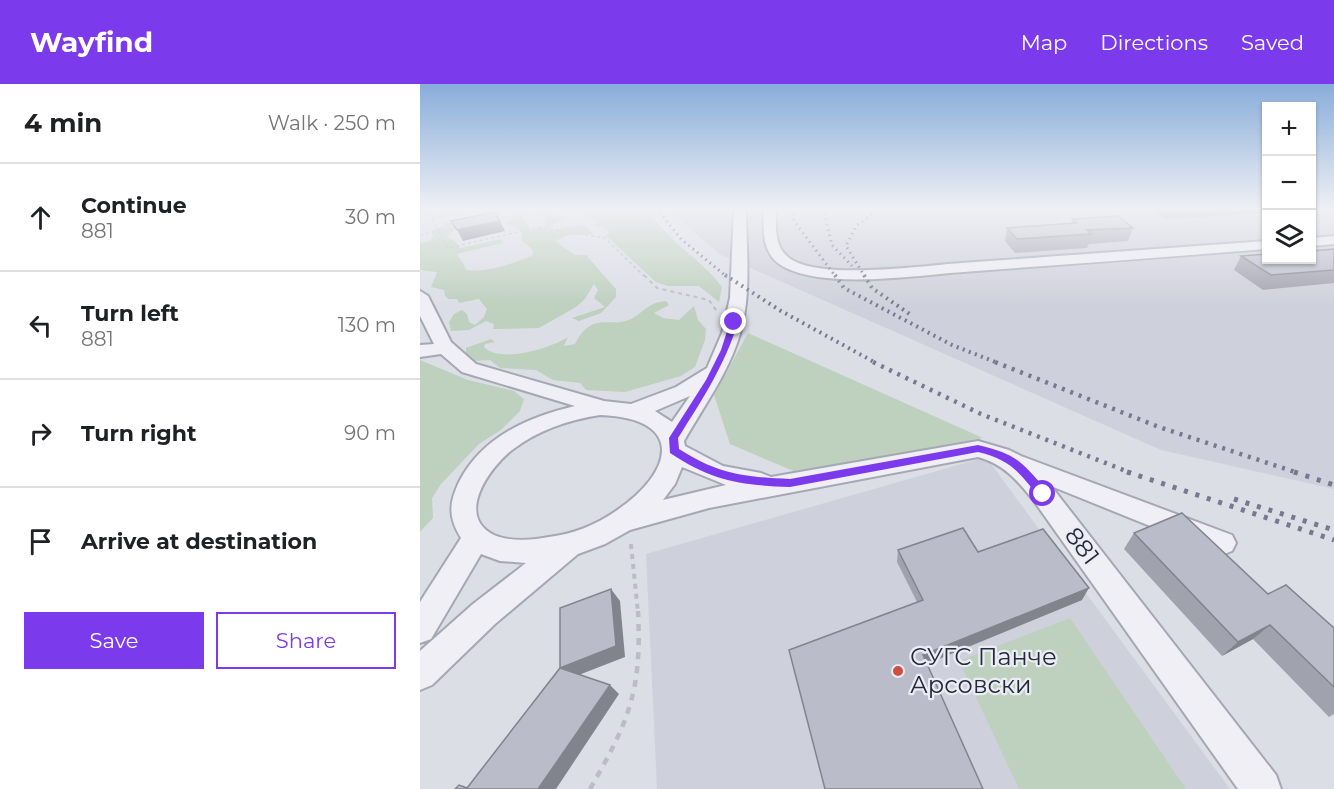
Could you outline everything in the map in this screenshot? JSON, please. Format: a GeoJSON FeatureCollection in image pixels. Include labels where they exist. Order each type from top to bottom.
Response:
{"type":"FeatureCollection","features":[{"type":"Feature","properties":{"kind":"street"},"geometry":{"type":"LineString","coordinates":[[674,444],[661,423],[649,415],[634,410],[600,408],[564,414],[528,429],[504,444],[484,462],[470,482],[463,502],[464,522],[476,537],[493,547],[515,551],[542,551],[571,545],[598,534],[627,532],[668,473],[674,444],[725,350],[734,322],[738,294],[739,241]]}},
{"type":"Feature","properties":{"kind":"street"},"geometry":{"type":"LineString","coordinates":[[770,241],[775,254],[790,265],[819,272],[893,272],[1262,245]]}},
{"type":"Feature","properties":{"kind":"street"},"geometry":{"type":"LineString","coordinates":[[420,296],[445,348],[459,362],[470,368],[600,408]]}},
{"type":"Feature","properties":{"kind":"street"},"geometry":{"type":"LineString","coordinates":[[420,351],[445,348]]}},
{"type":"Feature","properties":{"kind":"street"},"geometry":{"type":"LineString","coordinates":[[634,410],[673,397],[695,385],[716,366]]}},
{"type":"Feature","properties":{"kind":"street"},"geometry":{"type":"LineString","coordinates":[[524,383],[540,400],[528,429]]}},
{"type":"Feature","properties":{"kind":"street","name":"881"},"geometry":{"type":"LineString","coordinates":[[674,444],[698,466],[720,476],[758,482],[790,483]]}},
{"type":"Feature","properties":{"kind":"street","name":"881"},"geometry":{"type":"LineString","coordinates":[[627,532],[709,498],[978,448],[1001,454],[1017,464],[1043,494],[1262,789]]}},
{"type":"Feature","properties":{"kind":"street"},"geometry":{"type":"LineString","coordinates":[[1017,464],[1222,543]]}},
{"type":"Feature","properties":{"kind":"street"},"geometry":{"type":"LineString","coordinates":[[420,628],[429,599],[476,537]]}},
{"type":"Feature","properties":{"kind":"street"},"geometry":{"type":"LineString","coordinates":[[420,673],[484,614],[571,545]]}},
{"type":"Feature","properties":{"kind":"path"},"geometry":{"type":"LineString","coordinates":[[444,241],[448,248],[481,241]]}},
{"type":"Feature","properties":{"kind":"path"},"geometry":{"type":"LineString","coordinates":[[608,241],[657,288],[709,300],[720,317],[734,322]]}},
{"type":"Feature","properties":{"kind":"path"},"geometry":{"type":"LineString","coordinates":[[590,789],[630,712],[636,691],[638,672],[637,588],[627,532]]}},
{"type":"Feature","properties":{"kind":"shaded area"},"geometry":{"type":"Polygon","coordinates":[[[704,241],[1262,241],[1262,264],[1316,264],[1316,241],[1334,241],[1334,489],[1161,450],[719,254],[704,241]]]}},
{"type":"Feature","properties":{"kind":"shaded area","name":"СУГС Панче Арсовски"},"geometry":{"type":"Polygon","coordinates":[[[986,457],[1230,789],[657,789],[646,554],[986,457]]]}},
{"type":"Feature","properties":{"kind":"green space"},"geometry":{"type":"Polygon","coordinates":[[[420,241],[422,243],[455,241],[460,248],[502,241],[503,243],[457,254],[467,270],[475,271],[501,267],[533,255],[532,249],[522,241],[555,241],[575,255],[586,255],[616,289],[616,297],[601,313],[579,321],[572,318],[605,307],[594,298],[598,290],[594,284],[585,299],[576,307],[539,328],[493,329],[494,324],[486,321],[469,330],[451,331],[449,322],[454,314],[462,310],[467,314],[469,322],[475,325],[484,317],[487,309],[479,299],[459,303],[457,299],[449,299],[445,296],[444,290],[431,287],[437,272],[420,270],[420,241]]]}},
{"type":"Feature","properties":{"kind":"green space"},"geometry":{"type":"Polygon","coordinates":[[[611,241],[674,241],[704,267],[722,287],[719,302],[699,286],[668,286],[656,282],[611,241]]]}},
{"type":"Feature","properties":{"kind":"green space"},"geometry":{"type":"Polygon","coordinates":[[[666,301],[669,305],[654,313],[663,318],[679,320],[694,306],[698,320],[706,329],[705,340],[695,367],[681,376],[625,392],[586,390],[580,383],[553,380],[536,370],[500,368],[490,360],[473,361],[466,354],[466,348],[491,339],[495,342],[485,344],[484,347],[502,354],[526,353],[550,346],[568,337],[564,346],[575,344],[582,333],[595,324],[625,321],[652,305],[666,301]]]}},
{"type":"Feature","properties":{"kind":"green space"},"geometry":{"type":"Polygon","coordinates":[[[748,333],[983,438],[798,473],[730,444],[714,395],[748,333]]]}},
{"type":"Feature","properties":{"kind":"green space"},"geometry":{"type":"Polygon","coordinates":[[[420,360],[468,380],[514,391],[524,399],[520,411],[501,430],[479,444],[441,484],[432,498],[433,518],[420,532],[420,360]]]}},
{"type":"Feature","properties":{"kind":"green space"},"geometry":{"type":"Polygon","coordinates":[[[1070,618],[1186,789],[1019,789],[959,661],[1070,618]]]}},
{"type":"Feature","properties":{"kind":"building"},"geometry":{"type":"Polygon","coordinates":[[[1334,249],[1334,270],[1271,275],[1241,256],[1262,254],[1262,264],[1316,264],[1316,251],[1334,249]]]}},
{"type":"Feature","properties":{"kind":"building"},"geometry":{"type":"Polygon","coordinates":[[[1182,513],[1268,594],[1286,585],[1334,628],[1334,687],[1270,625],[1238,642],[1134,533],[1182,513]]]}},
{"type":"Feature","properties":{"kind":"building"},"geometry":{"type":"Polygon","coordinates":[[[963,528],[978,552],[1043,529],[1089,588],[923,655],[983,789],[825,789],[789,650],[923,600],[898,550],[963,528]]]}},
{"type":"Feature","properties":{"kind":"building"},"geometry":{"type":"Polygon","coordinates":[[[611,589],[616,646],[560,668],[560,608],[611,589]]]}},
{"type":"Feature","properties":{"kind":"building"},"geometry":{"type":"Polygon","coordinates":[[[560,668],[610,685],[538,789],[455,789],[459,785],[467,788],[560,668]]]}},
{"type":"Feature","properties":{"kind":"railway"},"geometry":{"type":"LineString","coordinates":[[683,241],[727,277]]}},
{"type":"Feature","properties":{"kind":"railway"},"geometry":{"type":"LineString","coordinates":[[809,241],[836,277]]}},
{"type":"Feature","properties":{"kind":"railway"},"geometry":{"type":"LineString","coordinates":[[831,241],[832,245],[852,266]]}},
{"type":"Feature","properties":{"kind":"railway"},"geometry":{"type":"LineString","coordinates":[[849,241],[846,246],[865,277]]}},
{"type":"Feature","properties":{"kind":"railway"},"geometry":{"type":"LineString","coordinates":[[725,275],[781,311],[876,363]]}},
{"type":"Feature","properties":{"kind":"railway"},"geometry":{"type":"LineString","coordinates":[[835,275],[844,288],[952,345],[998,363]]}},
{"type":"Feature","properties":{"kind":"railway"},"geometry":{"type":"LineString","coordinates":[[864,275],[872,288],[911,315]]}},
{"type":"Feature","properties":{"kind":"railway"},"geometry":{"type":"LineString","coordinates":[[873,362],[981,414],[1131,473]]}},
{"type":"Feature","properties":{"kind":"railway"},"geometry":{"type":"LineString","coordinates":[[995,362],[1159,427],[1298,473]]}},
{"type":"Feature","properties":{"kind":"railway"},"geometry":{"type":"LineString","coordinates":[[1127,472],[1334,540]]}},
{"type":"Feature","properties":{"kind":"railway"},"geometry":{"type":"LineString","coordinates":[[1294,472],[1334,485]]}},
{"type":"Feature","properties":{"kind":"railway"},"geometry":{"type":"LineString","coordinates":[[1234,499],[1334,530]]}},
{"type":"Feature","properties":{"kind":"place","name":"СУГС Панче Арсовски"},"geometry":{"type":"Point","coordinates":[898,671]}},
{"type":"Feature","properties":{"kind":"route"},"geometry":{"type":"LineString","coordinates":[[734,322],[725,350],[710,380],[674,438],[674,450],[698,466],[720,476],[758,482],[790,483],[978,448],[1001,454],[1017,464],[1043,494]]}}]}
